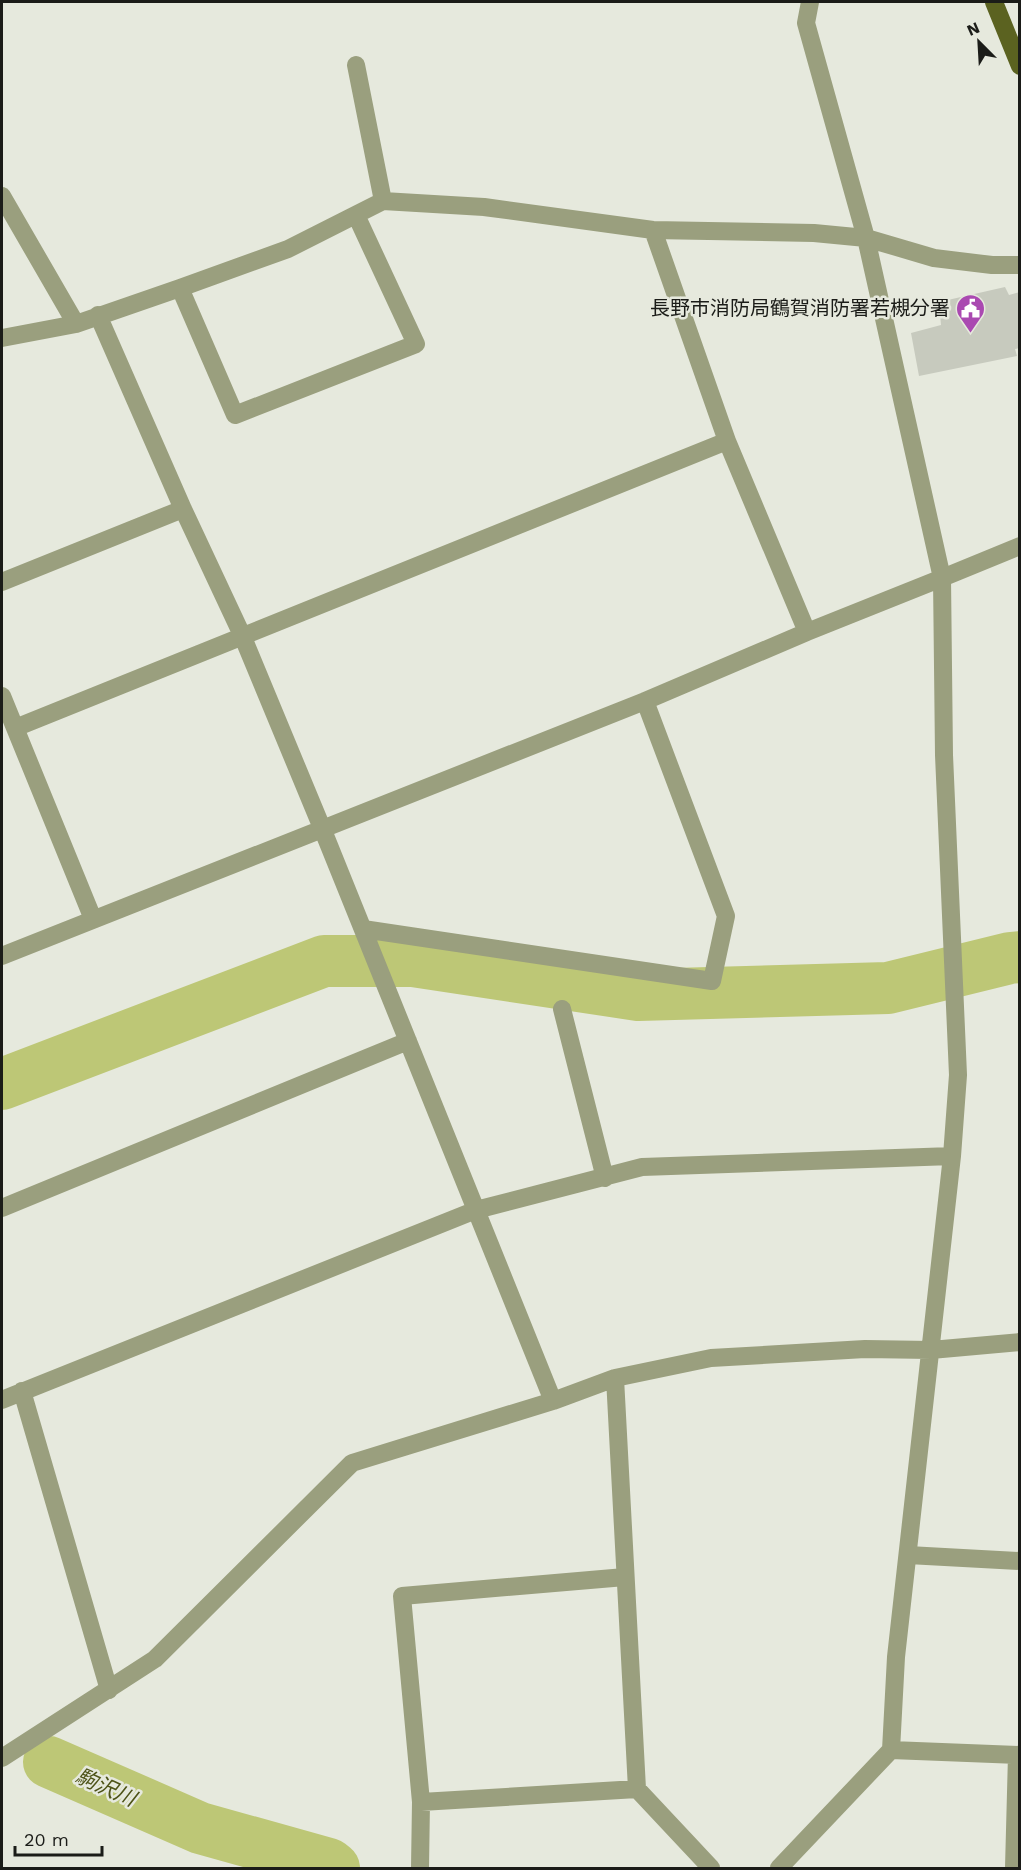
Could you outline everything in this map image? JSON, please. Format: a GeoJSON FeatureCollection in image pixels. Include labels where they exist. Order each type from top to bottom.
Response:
{"type":"FeatureCollection","features":[{"type":"Feature","properties":{"kind":"main road"},"geometry":{"type":"LineString","coordinates":[[994,2],[1020,66]]}},
{"type":"Feature","properties":{"kind":"street"},"geometry":{"type":"LineString","coordinates":[[780,1869],[891,1750],[896,1657],[932,1350],[958,1075],[944,755],[942,579],[866,238],[806,22],[810,2]]}},
{"type":"Feature","properties":{"kind":"street"},"geometry":{"type":"LineString","coordinates":[[356,65],[383,201]]}},
{"type":"Feature","properties":{"kind":"street"},"geometry":{"type":"LineString","coordinates":[[2,196],[76,324]]}},
{"type":"Feature","properties":{"kind":"street"},"geometry":{"type":"LineString","coordinates":[[2,338],[76,324],[180,288],[288,249],[383,201],[483,207],[653,230],[814,233],[866,238],[934,258],[992,265],[1020,265]]}},
{"type":"Feature","properties":{"kind":"street"},"geometry":{"type":"LineString","coordinates":[[180,288],[234,415],[416,344],[356,214]]}},
{"type":"Feature","properties":{"kind":"street"},"geometry":{"type":"LineString","coordinates":[[653,230],[727,441],[807,632]]}},
{"type":"Feature","properties":{"kind":"street"},"geometry":{"type":"LineString","coordinates":[[98,315],[183,509],[242,635],[363,929],[552,1401]]}},
{"type":"Feature","properties":{"kind":"street"},"geometry":{"type":"LineString","coordinates":[[15,728],[727,441]]}},
{"type":"Feature","properties":{"kind":"street"},"geometry":{"type":"LineString","coordinates":[[2,582],[183,509]]}},
{"type":"Feature","properties":{"kind":"street"},"geometry":{"type":"LineString","coordinates":[[2,956],[645,701],[807,632],[1020,546]]}},
{"type":"Feature","properties":{"kind":"street"},"geometry":{"type":"LineString","coordinates":[[2,696],[93,919]]}},
{"type":"Feature","properties":{"kind":"street"},"geometry":{"type":"LineString","coordinates":[[363,929],[712,981],[726,916],[645,701]]}},
{"type":"Feature","properties":{"kind":"street"},"geometry":{"type":"LineString","coordinates":[[562,1009],[605,1178]]}},
{"type":"Feature","properties":{"kind":"street"},"geometry":{"type":"LineString","coordinates":[[2,1208],[408,1041]]}},
{"type":"Feature","properties":{"kind":"street"},"geometry":{"type":"LineString","coordinates":[[2,1400],[476,1210],[642,1167],[952,1156]]}},
{"type":"Feature","properties":{"kind":"street"},"geometry":{"type":"LineString","coordinates":[[2,1758],[155,1659],[352,1462],[552,1401],[615,1378],[711,1358],[866,1349],[932,1350],[1020,1342]]}},
{"type":"Feature","properties":{"kind":"street"},"geometry":{"type":"LineString","coordinates":[[615,1378],[637,1789],[711,1869]]}},
{"type":"Feature","properties":{"kind":"street"},"geometry":{"type":"LineString","coordinates":[[22,1391],[109,1690]]}},
{"type":"Feature","properties":{"kind":"street"},"geometry":{"type":"LineString","coordinates":[[908,1555],[1020,1561]]}},
{"type":"Feature","properties":{"kind":"street"},"geometry":{"type":"LineString","coordinates":[[420,1869],[421,1802],[402,1596],[625,1577]]}},
{"type":"Feature","properties":{"kind":"street"},"geometry":{"type":"LineString","coordinates":[[891,1750],[1018,1755],[1014,1869]]}},
{"type":"Feature","properties":{"kind":"street"},"geometry":{"type":"LineString","coordinates":[[421,1802],[637,1789]]}},
{"type":"Feature","properties":{"kind":"building"},"geometry":{"type":"Polygon","coordinates":[[[1005,287],[1009,295],[1020,292],[1020,348],[1015,349],[1017,356],[919,376],[911,333],[941,325],[939,302],[1005,287]]]}},
{"type":"Feature","properties":{"kind":"waterway"},"geometry":{"type":"LineString","coordinates":[[2,1084],[324,961],[413,961],[638,995],[888,988],[1020,957]]}},
{"type":"Feature","properties":{"kind":"waterway","name":"駒沢川"},"geometry":{"type":"LineString","coordinates":[[49,1762],[200,1828],[329,1864],[334,1868]]}},
{"type":"Feature","properties":{"kind":"place","name":"長野市消防局鶴賀消防署若槻分署"},"geometry":{"type":"Point","coordinates":[971,334]}}]}
